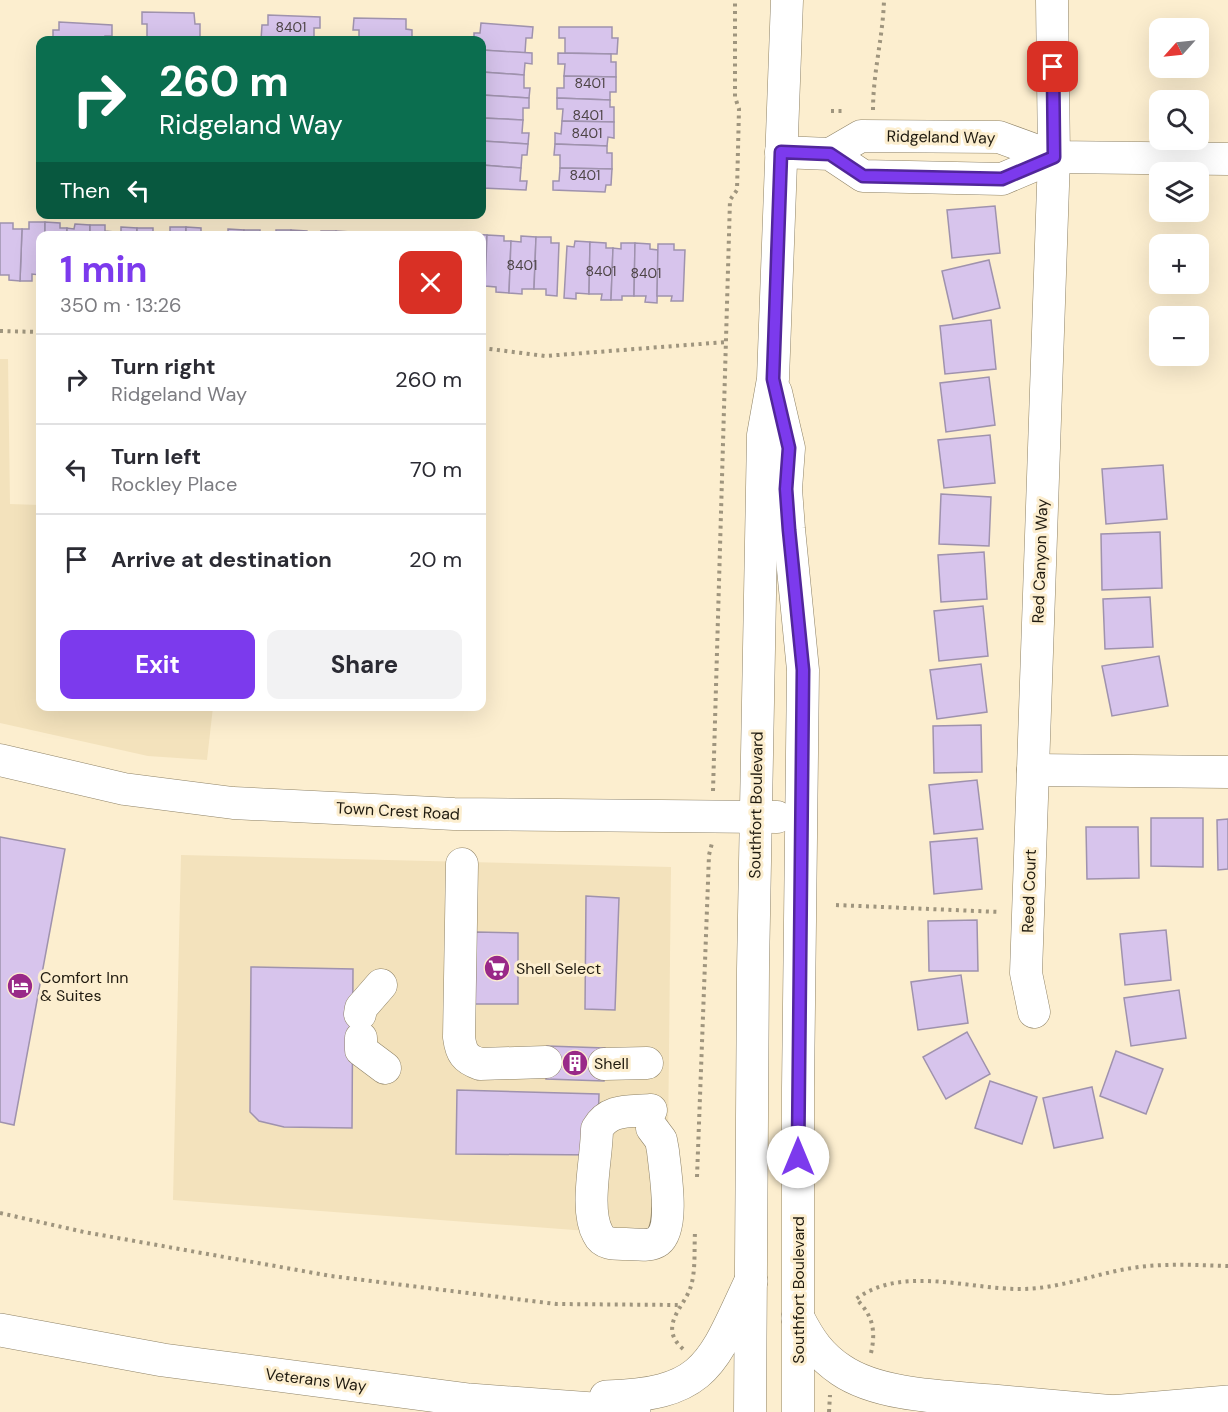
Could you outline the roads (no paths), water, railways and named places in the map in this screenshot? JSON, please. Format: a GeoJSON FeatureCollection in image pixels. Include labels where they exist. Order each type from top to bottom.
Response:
{"type":"FeatureCollection","features":[{"type":"Feature","properties":{"kind":"main road"},"geometry":{"type":"LineString","coordinates":[[469,1400],[646,1396],[682,1385],[708,1364],[722,1344],[751,1281]]}},
{"type":"Feature","properties":{"kind":"main road"},"geometry":{"type":"LineString","coordinates":[[798,1318],[814,1348],[843,1372],[875,1384],[928,1396],[1113,1412],[1228,1402]]}},
{"type":"Feature","properties":{"kind":"main road","name":"Veterans Way"},"geometry":{"type":"LineString","coordinates":[[0,1330],[163,1360],[469,1400],[634,1412]]}},
{"type":"Feature","properties":{"kind":"street","name":"Southfort Boulevard"},"geometry":{"type":"LineString","coordinates":[[750,1412],[756,816],[763,435],[773,379],[787,0]]}},
{"type":"Feature","properties":{"kind":"street","name":"Red Canyon Way"},"geometry":{"type":"LineString","coordinates":[[1033,770],[1054,157],[1052,0]]}},
{"type":"Feature","properties":{"kind":"street","name":"Ridgeland Way"},"geometry":{"type":"LineString","coordinates":[[1054,157],[1002,179],[863,176],[830,154],[861,136],[999,137],[1054,157],[1228,159]]}},
{"type":"Feature","properties":{"kind":"street"},"geometry":{"type":"LineString","coordinates":[[781,152],[830,154]]}},
{"type":"Feature","properties":{"kind":"street","name":"Southfort Boulevard"},"geometry":{"type":"LineString","coordinates":[[773,379],[789,448],[786,489],[803,670],[799,817],[798,1412]]}},
{"type":"Feature","properties":{"kind":"street","name":"Town Crest Road"},"geometry":{"type":"LineString","coordinates":[[0,760],[124,789],[233,803],[453,814],[799,817]]}},
{"type":"Feature","properties":{"kind":"street"},"geometry":{"type":"LineString","coordinates":[[1033,770],[1228,772]]}},
{"type":"Feature","properties":{"kind":"street","name":"Reed Court"},"geometry":{"type":"LineString","coordinates":[[1033,770],[1026,973],[1034,1012]]}},
{"type":"Feature","properties":{"kind":"street"},"geometry":{"type":"LineString","coordinates":[[462,864],[459,1037],[463,1054],[480,1064],[546,1062]]}},
{"type":"Feature","properties":{"kind":"street"},"geometry":{"type":"LineString","coordinates":[[381,985],[361,1008],[361,1050],[385,1068]]}},
{"type":"Feature","properties":{"kind":"street"},"geometry":{"type":"LineString","coordinates":[[604,1064],[647,1063]]}},
{"type":"Feature","properties":{"kind":"place","name":"Shell Select"},"geometry":{"type":"Point","coordinates":[497,968]}},
{"type":"Feature","properties":{"kind":"place","name":"Comfort Inn & Suites"},"geometry":{"type":"Point","coordinates":[20,986]}},
{"type":"Feature","properties":{"kind":"place","name":"Shell"},"geometry":{"type":"Point","coordinates":[575,1063]}}]}
